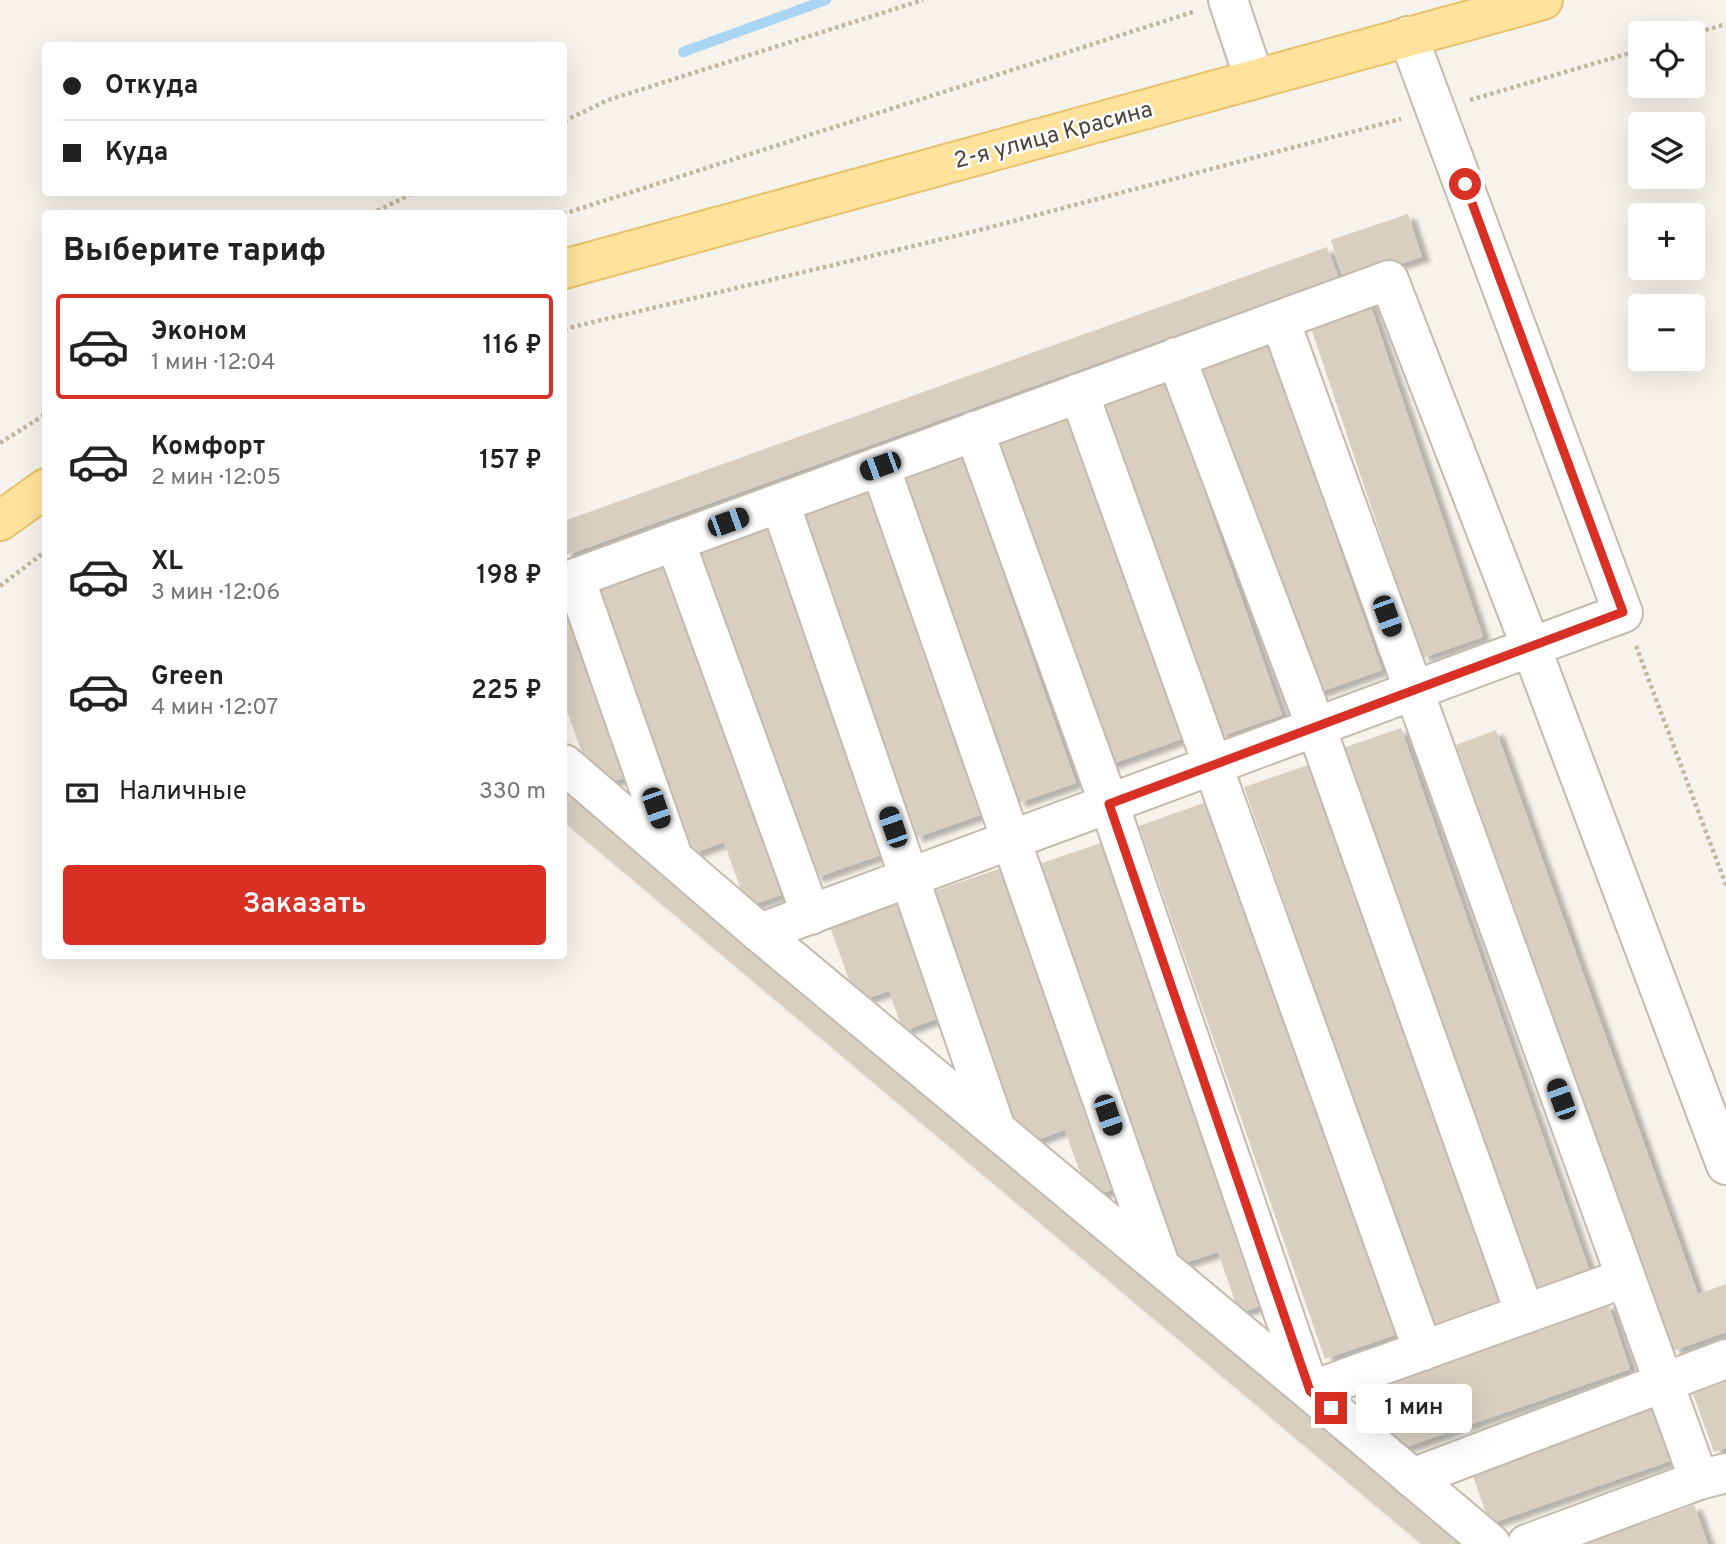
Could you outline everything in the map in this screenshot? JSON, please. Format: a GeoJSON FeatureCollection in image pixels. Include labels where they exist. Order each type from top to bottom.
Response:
{"type":"FeatureCollection","features":[{"type":"Feature","properties":{"kind":"main road","name":"2-я улица Красина"},"geometry":{"type":"LineString","coordinates":[[567,268],[1543,0]]}},
{"type":"Feature","properties":{"kind":"main road"},"geometry":{"type":"LineString","coordinates":[[0,522],[42,491]]}},
{"type":"Feature","properties":{"kind":"lane"},"geometry":{"type":"LineString","coordinates":[[1228,1],[1254,78]]}},
{"type":"Feature","properties":{"kind":"lane"},"geometry":{"type":"LineString","coordinates":[[760,933],[1623,612],[1408,36]]}},
{"type":"Feature","properties":{"kind":"lane"},"geometry":{"type":"LineString","coordinates":[[673,859],[569,580],[1389,280],[1531,647],[1726,1165]]}},
{"type":"Feature","properties":{"kind":"lane"},"geometry":{"type":"LineString","coordinates":[[1280,320],[1662,1380],[1718,1480],[1527,1544]]}},
{"type":"Feature","properties":{"kind":"lane"},"geometry":{"type":"LineString","coordinates":[[1176,357],[1316,727],[1525,1314]]}},
{"type":"Feature","properties":{"kind":"lane"},"geometry":{"type":"LineString","coordinates":[[1079,393],[1423,1352]]}},
{"type":"Feature","properties":{"kind":"lane"},"geometry":{"type":"LineString","coordinates":[[974,431],[1109,804],[1310,1391]]}},
{"type":"Feature","properties":{"kind":"lane"},"geometry":{"type":"LineString","coordinates":[[880,466],[1160,1265]]}},
{"type":"Feature","properties":{"kind":"lane"},"geometry":{"type":"LineString","coordinates":[[780,503],[996,1129]]}},
{"type":"Feature","properties":{"kind":"lane"},"geometry":{"type":"LineString","coordinates":[[675,541],[811,915]]}},
{"type":"Feature","properties":{"kind":"lane"},"geometry":{"type":"LineString","coordinates":[[567,767],[760,933],[1491,1544]]}},
{"type":"Feature","properties":{"kind":"lane"},"geometry":{"type":"LineString","coordinates":[[1310,1391],[1625,1278]]}},
{"type":"Feature","properties":{"kind":"lane"},"geometry":{"type":"LineString","coordinates":[[1412,1478],[1662,1380],[1726,1359]]}},
{"type":"Feature","properties":{"kind":"path"},"geometry":{"type":"LineString","coordinates":[[567,120],[608,100],[923,0]]}},
{"type":"Feature","properties":{"kind":"path"},"geometry":{"type":"LineString","coordinates":[[567,213],[1228,1]]}},
{"type":"Feature","properties":{"kind":"path"},"geometry":{"type":"LineString","coordinates":[[1705,30],[1726,24]]}},
{"type":"Feature","properties":{"kind":"path"},"geometry":{"type":"LineString","coordinates":[[567,328],[968,233],[1436,110],[1628,54]]}},
{"type":"Feature","properties":{"kind":"path"},"geometry":{"type":"LineString","coordinates":[[379,210],[407,196]]}},
{"type":"Feature","properties":{"kind":"path"},"geometry":{"type":"LineString","coordinates":[[0,443],[42,417]]}},
{"type":"Feature","properties":{"kind":"path"},"geometry":{"type":"LineString","coordinates":[[0,586],[42,554]]}},
{"type":"Feature","properties":{"kind":"path"},"geometry":{"type":"LineString","coordinates":[[1623,612],[1726,885]]}},
{"type":"Feature","properties":{"kind":"building"},"geometry":{"type":"Polygon","coordinates":[[[1408,214],[1422,257],[1345,282],[1331,240],[1408,214]]]}},
{"type":"Feature","properties":{"kind":"building"},"geometry":{"type":"Polygon","coordinates":[[[1327,247],[1338,276],[567,555],[567,520],[1327,247]]]}},
{"type":"Feature","properties":{"kind":"building"},"geometry":{"type":"Polygon","coordinates":[[[1368,298],[1483,637],[1422,658],[1308,319],[1368,298]]]}},
{"type":"Feature","properties":{"kind":"building"},"geometry":{"type":"Polygon","coordinates":[[[1263,330],[1382,670],[1315,694],[1196,354],[1263,330]]]}},
{"type":"Feature","properties":{"kind":"building"},"geometry":{"type":"Polygon","coordinates":[[[1160,365],[1282,715],[1219,737],[1096,387],[1160,365]]]}},
{"type":"Feature","properties":{"kind":"building"},"geometry":{"type":"Polygon","coordinates":[[[1068,412],[1182,739],[1106,766],[992,438],[1068,412]]]}},
{"type":"Feature","properties":{"kind":"building"},"geometry":{"type":"Polygon","coordinates":[[[957,443],[1076,783],[1018,803],[899,463],[957,443]]]}},
{"type":"Feature","properties":{"kind":"building"},"geometry":{"type":"Polygon","coordinates":[[[869,488],[983,814],[915,838],[801,512],[869,488]]]}},
{"type":"Feature","properties":{"kind":"building"},"geometry":{"type":"Polygon","coordinates":[[[765,513],[884,854],[815,878],[696,537],[765,513]]]}},
{"type":"Feature","properties":{"kind":"building"},"geometry":{"type":"Polygon","coordinates":[[[662,554],[781,895],[747,907],[724,842],[692,854],[595,578],[662,554]]]}},
{"type":"Feature","properties":{"kind":"building"},"geometry":{"type":"Polygon","coordinates":[[[567,608],[629,776],[595,788],[567,712],[567,608]]]}},
{"type":"Feature","properties":{"kind":"building"},"geometry":{"type":"Polygon","coordinates":[[[1401,728],[1590,1272],[1533,1292],[1343,748],[1401,728]]]}},
{"type":"Feature","properties":{"kind":"building"},"geometry":{"type":"Polygon","coordinates":[[[1496,730],[1698,1294],[1726,1284],[1726,1332],[1673,1351],[1456,745],[1496,730]]]}},
{"type":"Feature","properties":{"kind":"building"},"geometry":{"type":"Polygon","coordinates":[[[1314,763],[1506,1312],[1436,1336],[1244,787],[1314,763]]]}},
{"type":"Feature","properties":{"kind":"building"},"geometry":{"type":"Polygon","coordinates":[[[567,788],[1465,1544],[1421,1544],[567,825],[567,788]]]}},
{"type":"Feature","properties":{"kind":"building"},"geometry":{"type":"Polygon","coordinates":[[[1209,801],[1395,1335],[1325,1359],[1139,826],[1209,801]]]}},
{"type":"Feature","properties":{"kind":"building"},"geometry":{"type":"Polygon","coordinates":[[[1104,842],[1266,1304],[1239,1313],[1218,1252],[1179,1265],[1039,864],[1104,842]]]}},
{"type":"Feature","properties":{"kind":"building"},"geometry":{"type":"Polygon","coordinates":[[[1004,867],[1116,1188],[1089,1198],[1065,1130],[1023,1145],[935,891],[1004,867]]]}},
{"type":"Feature","properties":{"kind":"building"},"geometry":{"type":"Polygon","coordinates":[[[896,904],[936,1019],[903,1031],[889,991],[857,1002],[830,927],[896,904]]]}},
{"type":"Feature","properties":{"kind":"building"},"geometry":{"type":"Polygon","coordinates":[[[1608,1303],[1630,1369],[1392,1452],[1370,1386],[1608,1303]]]}},
{"type":"Feature","properties":{"kind":"building"},"geometry":{"type":"Polygon","coordinates":[[[1726,1382],[1726,1448],[1714,1452],[1693,1394],[1726,1382]]]}},
{"type":"Feature","properties":{"kind":"building"},"geometry":{"type":"Polygon","coordinates":[[[1652,1407],[1670,1461],[1490,1524],[1471,1471],[1652,1407]]]}},
{"type":"Feature","properties":{"kind":"building"},"geometry":{"type":"Polygon","coordinates":[[[1694,1505],[1708,1544],[1584,1544],[1694,1505]]]}},
{"type":"Feature","properties":{"kind":"waterway"},"geometry":{"type":"LineString","coordinates":[[683,52],[826,0]]}},
{"type":"Feature","properties":{"kind":"route"},"geometry":{"type":"LineString","coordinates":[[1331,1408],[1310,1391],[1109,804],[1623,612],[1465,184]]}}]}
